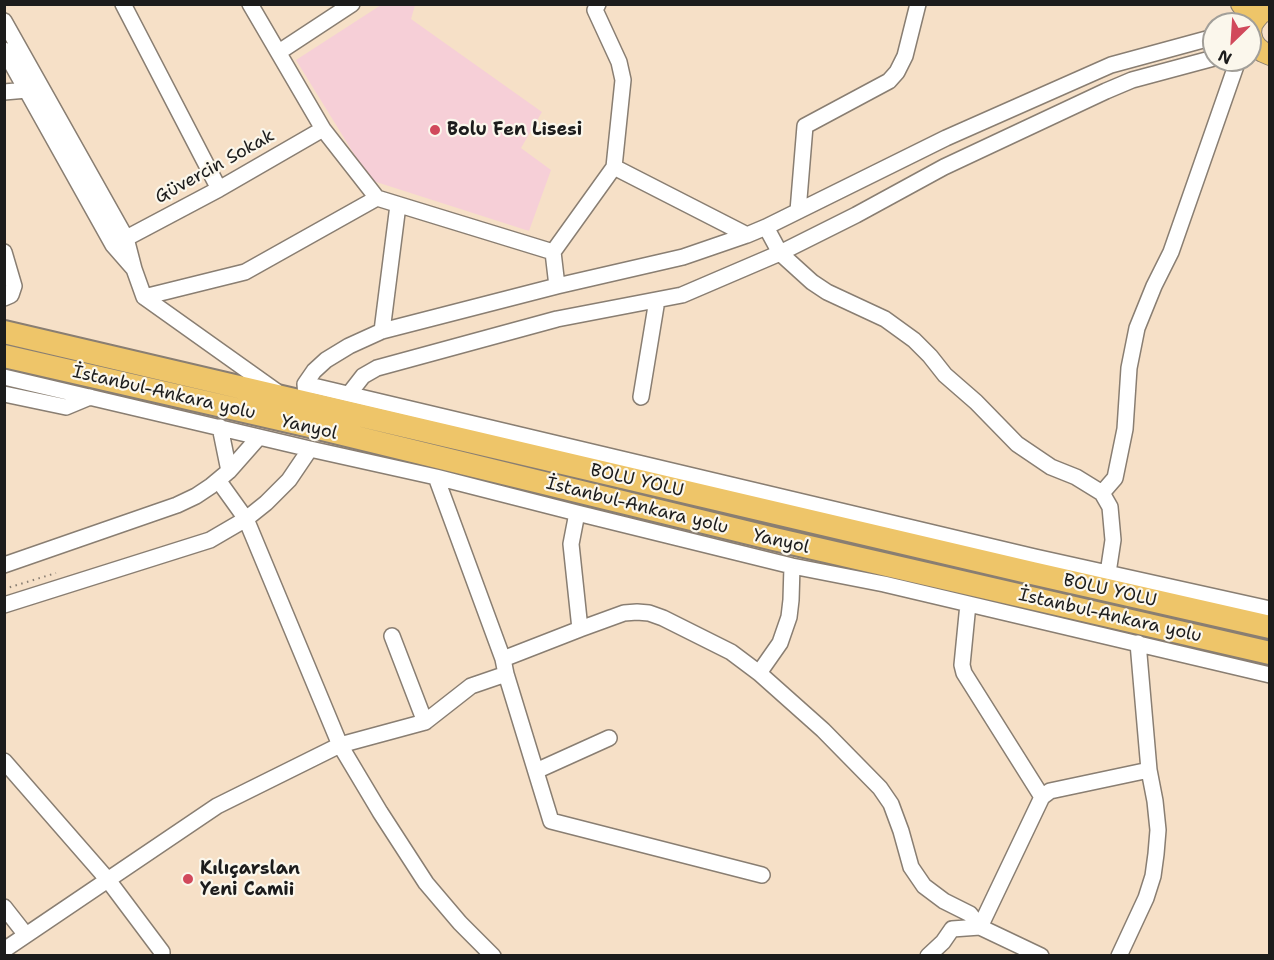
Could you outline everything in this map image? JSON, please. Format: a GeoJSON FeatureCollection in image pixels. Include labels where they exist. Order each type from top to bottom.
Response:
{"type":"FeatureCollection","features":[{"type":"Feature","properties":{"kind":"highway","name":"BOLU YOLU"},"geometry":{"type":"LineString","coordinates":[[4,332],[1033,565],[1269,627]]}},
{"type":"Feature","properties":{"kind":"highway","name":"İstanbul-Ankara yolu"},"geometry":{"type":"LineString","coordinates":[[4,356],[310,426],[774,539],[1269,653]]}},
{"type":"Feature","properties":{"kind":"street"},"geometry":{"type":"LineString","coordinates":[[123,4],[219,189]]}},
{"type":"Feature","properties":{"kind":"street"},"geometry":{"type":"LineString","coordinates":[[250,4],[323,129],[376,198],[553,252]]}},
{"type":"Feature","properties":{"kind":"street"},"geometry":{"type":"LineString","coordinates":[[279,52],[352,4]]}},
{"type":"Feature","properties":{"kind":"street"},"geometry":{"type":"LineString","coordinates":[[798,211],[805,126],[889,81],[897,72],[905,56],[918,4]]}},
{"type":"Feature","properties":{"kind":"street"},"geometry":{"type":"LineString","coordinates":[[557,286],[553,252],[614,167],[623,81],[619,62],[592,6]]}},
{"type":"Feature","properties":{"kind":"street"},"geometry":{"type":"LineString","coordinates":[[4,21],[120,241],[134,269],[144,297],[308,414]]}},
{"type":"Feature","properties":{"kind":"street"},"geometry":{"type":"LineString","coordinates":[[1202,40],[1111,64],[946,138],[747,235],[683,257],[557,286],[381,331],[326,360],[305,384],[1033,565],[1108,573],[1269,609]]}},
{"type":"Feature","properties":{"kind":"street"},"geometry":{"type":"LineString","coordinates":[[4,50],[120,241]]}},
{"type":"Feature","properties":{"kind":"street"},"geometry":{"type":"LineString","coordinates":[[349,394],[363,376],[377,368],[557,319],[682,295],[780,253],[944,167],[1106,91],[1132,80],[1202,61]]}},
{"type":"Feature","properties":{"kind":"street"},"geometry":{"type":"LineString","coordinates":[[1101,493],[1115,478],[1125,429],[1129,368],[1137,328],[1154,286],[1172,252],[1235,72]]}},
{"type":"Feature","properties":{"kind":"street"},"geometry":{"type":"LineString","coordinates":[[4,92],[27,90]]}},
{"type":"Feature","properties":{"kind":"street","name":"Güvercin Sokak"},"geometry":{"type":"LineString","coordinates":[[120,241],[219,189],[323,129]]}},
{"type":"Feature","properties":{"kind":"street"},"geometry":{"type":"LineString","coordinates":[[614,167],[747,235]]}},
{"type":"Feature","properties":{"kind":"street"},"geometry":{"type":"LineString","coordinates":[[144,297],[245,272],[376,198]]}},
{"type":"Feature","properties":{"kind":"street"},"geometry":{"type":"LineString","coordinates":[[381,331],[399,205]]}},
{"type":"Feature","properties":{"kind":"street"},"geometry":{"type":"LineString","coordinates":[[766,227],[780,253],[812,282],[827,292],[900,328],[1017,444],[1051,467],[1076,477],[1101,493],[1110,507],[1113,540],[1108,573]]}},
{"type":"Feature","properties":{"kind":"street"},"geometry":{"type":"LineString","coordinates":[[4,252],[14,286],[11,295],[4,298]]}},
{"type":"Feature","properties":{"kind":"street"},"geometry":{"type":"LineString","coordinates":[[641,397],[657,300]]}},
{"type":"Feature","properties":{"kind":"street","name":"Yanyol"},"geometry":{"type":"LineString","coordinates":[[4,326],[308,414],[305,384]]}},
{"type":"Feature","properties":{"kind":"street","name":"Yanyol"},"geometry":{"type":"LineString","coordinates":[[4,377],[436,477],[792,566],[884,584],[1269,675]]}},
{"type":"Feature","properties":{"kind":"street"},"geometry":{"type":"LineString","coordinates":[[4,394],[66,407],[90,397]]}},
{"type":"Feature","properties":{"kind":"street"},"geometry":{"type":"LineString","coordinates":[[220,427],[224,475],[246,519],[340,745],[426,883],[460,923],[493,956]]}},
{"type":"Feature","properties":{"kind":"street"},"geometry":{"type":"LineString","coordinates":[[4,565],[177,505],[196,496],[224,475],[259,437]]}},
{"type":"Feature","properties":{"kind":"street"},"geometry":{"type":"LineString","coordinates":[[4,605],[210,540],[246,519],[266,503],[284,485],[310,449]]}},
{"type":"Feature","properties":{"kind":"street"},"geometry":{"type":"LineString","coordinates":[[436,477],[504,667],[551,821],[762,875]]}},
{"type":"Feature","properties":{"kind":"street"},"geometry":{"type":"LineString","coordinates":[[577,513],[571,544],[580,629]]}},
{"type":"Feature","properties":{"kind":"street"},"geometry":{"type":"LineString","coordinates":[[774,539],[884,584]]}},
{"type":"Feature","properties":{"kind":"street"},"geometry":{"type":"LineString","coordinates":[[759,673],[780,643],[789,617],[792,566]]}},
{"type":"Feature","properties":{"kind":"street"},"geometry":{"type":"LineString","coordinates":[[968,604],[962,665],[964,673],[1042,797]]}},
{"type":"Feature","properties":{"kind":"street"},"geometry":{"type":"LineString","coordinates":[[4,950],[217,806],[340,745],[425,722],[471,686],[504,667],[580,629],[624,613],[637,612],[663,618],[723,648],[759,673],[823,730],[880,788],[891,804],[911,867],[924,886],[944,901],[970,914],[980,927],[1041,956]]}},
{"type":"Feature","properties":{"kind":"street"},"geometry":{"type":"LineString","coordinates":[[393,636],[425,722]]}},
{"type":"Feature","properties":{"kind":"street"},"geometry":{"type":"LineString","coordinates":[[1119,956],[1146,898],[1153,876],[1158,830],[1149,770],[1138,643]]}},
{"type":"Feature","properties":{"kind":"street"},"geometry":{"type":"LineString","coordinates":[[536,771],[609,738]]}},
{"type":"Feature","properties":{"kind":"street"},"geometry":{"type":"LineString","coordinates":[[4,761],[108,880],[162,952],[162,956]]}},
{"type":"Feature","properties":{"kind":"street"},"geometry":{"type":"LineString","coordinates":[[980,927],[1042,797],[1050,791],[1149,770]]}},
{"type":"Feature","properties":{"kind":"street"},"geometry":{"type":"LineString","coordinates":[[944,901],[952,929]]}},
{"type":"Feature","properties":{"kind":"street"},"geometry":{"type":"LineString","coordinates":[[4,907],[26,935]]}},
{"type":"Feature","properties":{"kind":"street"},"geometry":{"type":"LineString","coordinates":[[952,929],[980,927]]}},
{"type":"Feature","properties":{"kind":"street"},"geometry":{"type":"LineString","coordinates":[[928,956],[943,942],[952,929]]}},
{"type":"Feature","properties":{"kind":"shaded area","name":"Bolu Fen Lisesi"},"geometry":{"type":"Polygon","coordinates":[[[381,5],[415,5],[411,19],[542,112],[521,148],[551,170],[529,231],[370,180],[296,60],[381,5]]]}},
{"type":"Feature","properties":{"kind":"place","name":"Bolu Fen Lisesi"},"geometry":{"type":"Point","coordinates":[435,130]}},
{"type":"Feature","properties":{"kind":"place","name":"Kılıçarslan Yeni Camii"},"geometry":{"type":"Point","coordinates":[188,879]}}]}
